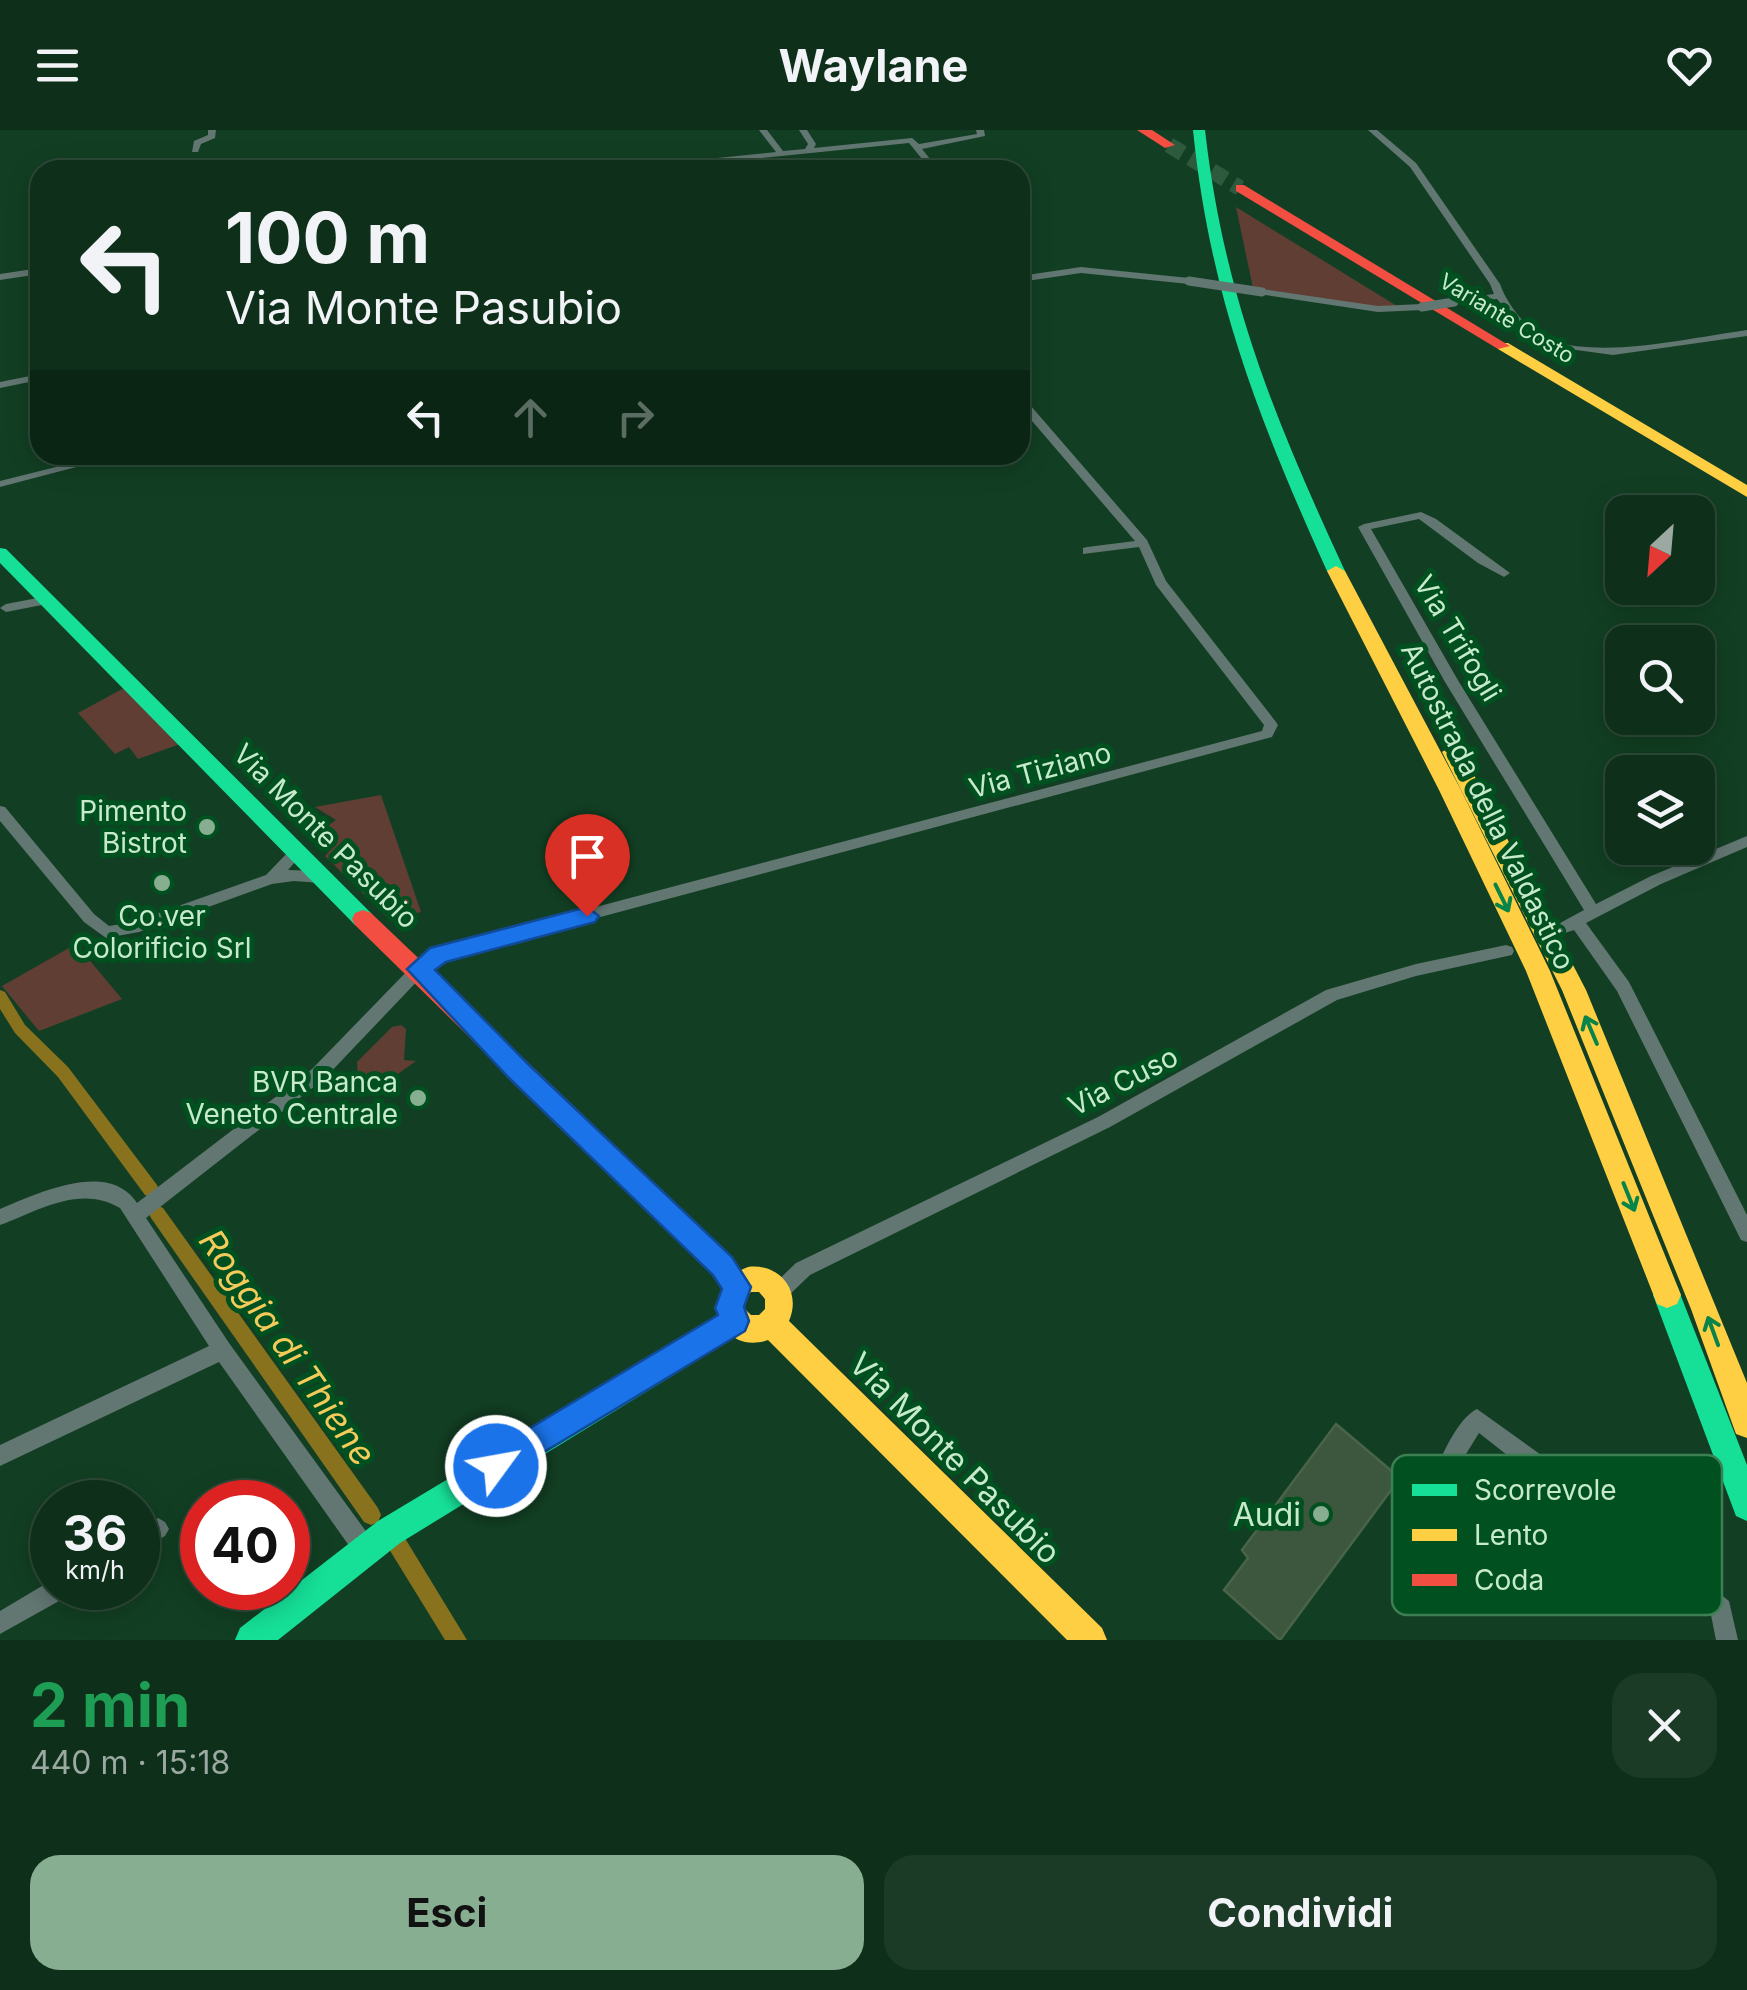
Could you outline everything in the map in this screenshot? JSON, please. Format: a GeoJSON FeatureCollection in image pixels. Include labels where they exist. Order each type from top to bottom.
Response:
{"type":"FeatureCollection","features":[{"type":"Feature","properties":{"kind":"main road"},"geometry":{"type":"LineString","coordinates":[[1143,130],[1168,146]]}},
{"type":"Feature","properties":{"kind":"main road","name":"Autostrada della Valdastico"},"geometry":{"type":"LineString","coordinates":[[1199,130],[1203,185],[1222,292],[1264,413],[1336,571],[1450,790],[1538,971],[1730,1453],[1747,1505]]}},
{"type":"Feature","properties":{"kind":"main road","name":"Autostrada della Valdastico"},"geometry":{"type":"LineString","coordinates":[[1212,130],[1217,184],[1238,294],[1283,420],[1354,568],[1574,990],[1692,1276],[1747,1423]]}},
{"type":"Feature","properties":{"kind":"main road","name":"Variante Costo"},"geometry":{"type":"LineString","coordinates":[[1240,188],[1747,492]]}},
{"type":"Feature","properties":{"kind":"main road","name":"Via Monte Pasubio"},"geometry":{"type":"LineString","coordinates":[[0,553],[320,877],[722,1266],[737,1287]]}},
{"type":"Feature","properties":{"kind":"main road"},"geometry":{"type":"LineString","coordinates":[[760,1280],[778,1293],[780,1309],[771,1323],[756,1329],[735,1321],[729,1308],[737,1287],[760,1280]]}},
{"type":"Feature","properties":{"kind":"main road"},"geometry":{"type":"LineString","coordinates":[[252,1640],[365,1548],[668,1358],[735,1321]]}},
{"type":"Feature","properties":{"kind":"main road","name":"Via Monte Pasubio"},"geometry":{"type":"LineString","coordinates":[[771,1323],[1090,1640]]}},
{"type":"Feature","properties":{"kind":"street"},"geometry":{"type":"LineString","coordinates":[[188,134],[196,147],[210,137],[212,130]]}},
{"type":"Feature","properties":{"kind":"street"},"geometry":{"type":"LineString","coordinates":[[763,130],[781,153]]}},
{"type":"Feature","properties":{"kind":"street"},"geometry":{"type":"LineString","coordinates":[[803,130],[812,144],[808,150]]}},
{"type":"Feature","properties":{"kind":"street"},"geometry":{"type":"LineString","coordinates":[[910,139],[983,134],[980,130]]}},
{"type":"Feature","properties":{"kind":"street"},"geometry":{"type":"LineString","coordinates":[[1372,130],[1421,176],[1495,284],[1498,296],[1540,341],[1598,351],[1747,334]]}},
{"type":"Feature","properties":{"kind":"street"},"geometry":{"type":"LineString","coordinates":[[715,160],[931,136],[928,131]]}},
{"type":"Feature","properties":{"kind":"street"},"geometry":{"type":"LineString","coordinates":[[910,139],[927,160]]}},
{"type":"Feature","properties":{"kind":"street"},"geometry":{"type":"LineString","coordinates":[[1030,277],[1081,270],[1190,281],[1378,309],[1422,308],[1498,296]]}},
{"type":"Feature","properties":{"kind":"street"},"geometry":{"type":"LineString","coordinates":[[0,277],[30,272]]}},
{"type":"Feature","properties":{"kind":"street"},"geometry":{"type":"LineString","coordinates":[[0,385],[30,379]]}},
{"type":"Feature","properties":{"kind":"street","name":"Via Tiziano"},"geometry":{"type":"LineString","coordinates":[[419,969],[439,954],[1267,734],[1271,724],[1160,582],[1143,543],[1030,412]]}},
{"type":"Feature","properties":{"kind":"street"},"geometry":{"type":"LineString","coordinates":[[0,484],[77,465]]}},
{"type":"Feature","properties":{"kind":"street","name":"Via Trifogli"},"geometry":{"type":"LineString","coordinates":[[1504,573],[1421,515],[1364,527],[1452,682],[1578,920],[1623,987],[1747,1234]]}},
{"type":"Feature","properties":{"kind":"street"},"geometry":{"type":"LineString","coordinates":[[1087,551],[1143,543]]}},
{"type":"Feature","properties":{"kind":"street"},"geometry":{"type":"LineString","coordinates":[[3,610],[40,593]]}},
{"type":"Feature","properties":{"kind":"street"},"geometry":{"type":"LineString","coordinates":[[3,610],[40,593]]}},
{"type":"Feature","properties":{"kind":"street"},"geometry":{"type":"LineString","coordinates":[[0,811],[104,932],[134,928],[271,880],[294,875],[320,877]]}},
{"type":"Feature","properties":{"kind":"street"},"geometry":{"type":"LineString","coordinates":[[1578,920],[1686,866],[1746,843]]}},
{"type":"Feature","properties":{"kind":"street"},"geometry":{"type":"LineString","coordinates":[[271,880],[296,853]]}},
{"type":"Feature","properties":{"kind":"street","name":"Via Cuso"},"geometry":{"type":"LineString","coordinates":[[778,1293],[803,1269],[1104,1122],[1332,996],[1416,970],[1506,951]]}},
{"type":"Feature","properties":{"kind":"street"},"geometry":{"type":"LineString","coordinates":[[136,1215],[318,1074],[419,969]]}},
{"type":"Feature","properties":{"kind":"street"},"geometry":{"type":"LineString","coordinates":[[0,1217],[72,1191],[113,1191],[136,1215],[222,1350],[365,1548]]}},
{"type":"Feature","properties":{"kind":"street"},"geometry":{"type":"LineString","coordinates":[[0,1456],[222,1350]]}},
{"type":"Feature","properties":{"kind":"street"},"geometry":{"type":"LineString","coordinates":[[0,1623],[30,1606]]}},
{"type":"Feature","properties":{"kind":"street"},"geometry":{"type":"LineString","coordinates":[[1722,1613],[1728,1640]]}},
{"type":"Feature","properties":{"kind":"shaded area"},"geometry":{"type":"Polygon","coordinates":[[[1236,207],[1397,306],[1375,307],[1253,288],[1236,207]]]}},
{"type":"Feature","properties":{"kind":"shaded area"},"geometry":{"type":"Polygon","coordinates":[[[124,688],[180,744],[138,759],[129,747],[115,754],[78,713],[124,688]]]}},
{"type":"Feature","properties":{"kind":"shaded area"},"geometry":{"type":"Polygon","coordinates":[[[381,795],[421,912],[391,921],[325,856],[337,842],[324,828],[336,820],[315,807],[381,795]]]}},
{"type":"Feature","properties":{"kind":"shaded area"},"geometry":{"type":"Polygon","coordinates":[[[76,944],[122,999],[39,1031],[2,986],[76,944]]]}},
{"type":"Feature","properties":{"kind":"shaded area"},"geometry":{"type":"Polygon","coordinates":[[[401,1025],[406,1029],[404,1060],[416,1061],[377,1089],[358,1076],[357,1062],[392,1027],[401,1025]]]}},
{"type":"Feature","properties":{"kind":"building","name":"Audi"},"geometry":{"type":"Polygon","coordinates":[[[1336,1424],[1392,1471],[1392,1489],[1280,1640],[1224,1590],[1248,1558],[1242,1550],[1336,1424]]]}},
{"type":"Feature","properties":{"kind":"waterway","name":"Roggia di Thiene"},"geometry":{"type":"LineString","coordinates":[[0,996],[20,1029],[63,1072],[151,1190]]}},
{"type":"Feature","properties":{"kind":"waterway","name":"Roggia di Thiene"},"geometry":{"type":"LineString","coordinates":[[157,1213],[371,1515]]}},
{"type":"Feature","properties":{"kind":"waterway","name":"Roggia di Thiene"},"geometry":{"type":"LineString","coordinates":[[396,1542],[457,1640]]}},
{"type":"Feature","properties":{"kind":"tunnel"},"geometry":{"type":"LineString","coordinates":[[1169,145],[1240,188]]}},
{"type":"Feature","properties":{"kind":"traffic: fast"},"geometry":{"type":"LineString","coordinates":[[1199,130],[1206,191],[1229,304],[1265,410],[1336,571]]}},
{"type":"Feature","properties":{"kind":"traffic: fast"},"geometry":{"type":"LineString","coordinates":[[0,553],[363,919]]}},
{"type":"Feature","properties":{"kind":"traffic: fast"},"geometry":{"type":"LineString","coordinates":[[1667,1295],[1747,1505]]}},
{"type":"Feature","properties":{"kind":"traffic: fast"},"geometry":{"type":"LineString","coordinates":[[252,1640],[389,1532],[735,1321]]}},
{"type":"Feature","properties":{"kind":"traffic: slow"},"geometry":{"type":"LineString","coordinates":[[1503,346],[1747,492]]}},
{"type":"Feature","properties":{"kind":"traffic: slow"},"geometry":{"type":"LineString","coordinates":[[1336,571],[1450,790],[1538,971],[1667,1295]]}},
{"type":"Feature","properties":{"kind":"traffic: slow"},"geometry":{"type":"LineString","coordinates":[[1452,752],[1574,990],[1705,1309],[1747,1423]]}},
{"type":"Feature","properties":{"kind":"traffic: slow"},"geometry":{"type":"LineString","coordinates":[[755,1279],[773,1286],[780,1304],[773,1322],[755,1329],[737,1322],[730,1304],[737,1286],[755,1279]]}},
{"type":"Feature","properties":{"kind":"traffic: slow"},"geometry":{"type":"LineString","coordinates":[[771,1323],[1090,1640]]}},
{"type":"Feature","properties":{"kind":"traffic: jam"},"geometry":{"type":"LineString","coordinates":[[1143,130],[1169,145]]}},
{"type":"Feature","properties":{"kind":"traffic: jam"},"geometry":{"type":"LineString","coordinates":[[1240,188],[1503,346]]}},
{"type":"Feature","properties":{"kind":"traffic: jam"},"geometry":{"type":"LineString","coordinates":[[363,919],[722,1266],[737,1287]]}},
{"type":"Feature","properties":{"kind":"place","name":"Pimento Bistrot"},"geometry":{"type":"Point","coordinates":[207,827]}},
{"type":"Feature","properties":{"kind":"place","name":"Co.ver Colorificio Srl"},"geometry":{"type":"Point","coordinates":[162,883]}},
{"type":"Feature","properties":{"kind":"place","name":"BVR Banca Veneto Centrale"},"geometry":{"type":"Point","coordinates":[418,1098]}},
{"type":"Feature","properties":{"kind":"place","name":"Audi"},"geometry":{"type":"Point","coordinates":[1321,1514]}},
{"type":"Feature","properties":{"kind":"route"},"geometry":{"type":"LineString","coordinates":[[496,1466],[668,1358],[735,1321],[729,1308],[737,1287],[722,1266],[518,1071],[419,969],[439,954],[587,916]]}}]}
